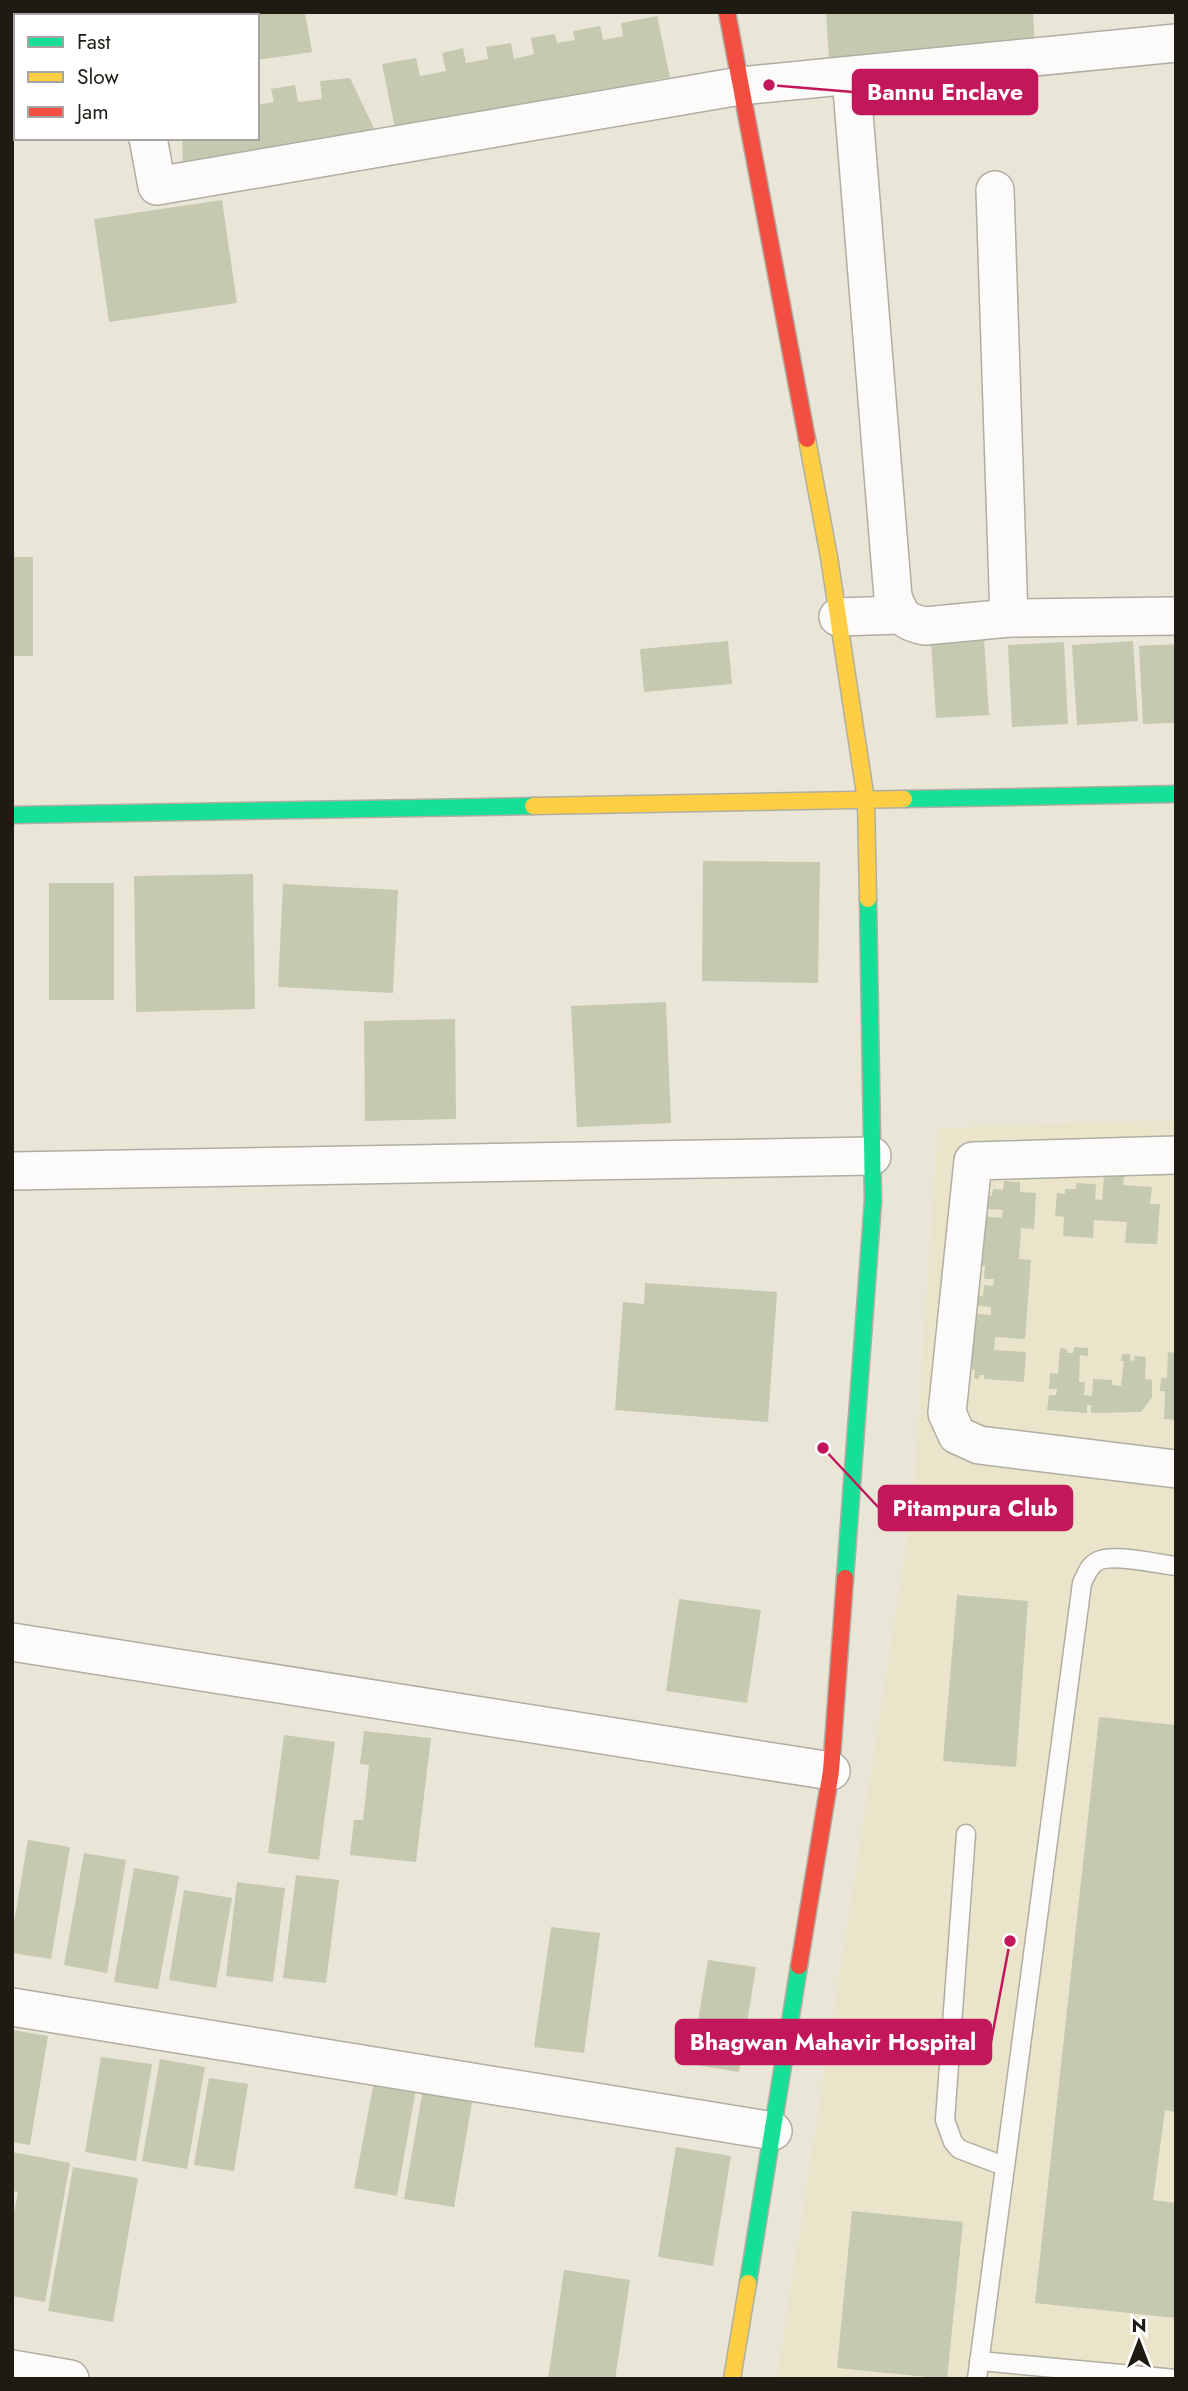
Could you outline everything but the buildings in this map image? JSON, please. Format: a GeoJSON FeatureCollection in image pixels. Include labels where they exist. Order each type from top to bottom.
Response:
{"type":"FeatureCollection","features":[{"type":"Feature","properties":{"kind":"street"},"geometry":{"type":"LineString","coordinates":[[727,12],[827,544],[866,800],[873,1201],[831,1770],[732,2379]]}},
{"type":"Feature","properties":{"kind":"street"},"geometry":{"type":"LineString","coordinates":[[148,140],[157,186],[740,86],[1176,43]]}},
{"type":"Feature","properties":{"kind":"street"},"geometry":{"type":"LineString","coordinates":[[851,76],[893,597],[900,615]]}},
{"type":"Feature","properties":{"kind":"street"},"geometry":{"type":"LineString","coordinates":[[995,190],[1009,618]]}},
{"type":"Feature","properties":{"kind":"street"},"geometry":{"type":"LineString","coordinates":[[838,617],[900,615],[914,624],[925,626],[1009,618],[1176,615]]}},
{"type":"Feature","properties":{"kind":"street"},"geometry":{"type":"LineString","coordinates":[[12,815],[1176,794]]}},
{"type":"Feature","properties":{"kind":"street"},"geometry":{"type":"LineString","coordinates":[[1176,1155],[973,1161],[947,1413],[957,1435],[979,1445],[1176,1469]]}},
{"type":"Feature","properties":{"kind":"street"},"geometry":{"type":"LineString","coordinates":[[12,1171],[872,1156]]}},
{"type":"Feature","properties":{"kind":"street"},"geometry":{"type":"LineString","coordinates":[[12,1642],[831,1770]]}},
{"type":"Feature","properties":{"kind":"street"},"geometry":{"type":"LineString","coordinates":[[12,2007],[773,2131]]}},
{"type":"Feature","properties":{"kind":"street"},"geometry":{"type":"LineString","coordinates":[[12,2369],[70,2379]]}},
{"type":"Feature","properties":{"kind":"lane"},"geometry":{"type":"LineString","coordinates":[[1176,1566],[1111,1558],[1099,1560],[1088,1569],[1082,1583],[978,2370],[1176,2379]]}},
{"type":"Feature","properties":{"kind":"lane"},"geometry":{"type":"LineString","coordinates":[[966,1834],[945,2120],[953,2142],[960,2149],[1004,2166]]}},
{"type":"Feature","properties":{"kind":"shaded area"},"geometry":{"type":"Polygon","coordinates":[[[1176,1120],[1176,2379],[777,2379],[913,1504],[938,1128],[1176,1120]]]}},
{"type":"Feature","properties":{"kind":"traffic: fast"},"geometry":{"type":"LineString","coordinates":[[904,799],[1176,794]]}},
{"type":"Feature","properties":{"kind":"traffic: fast"},"geometry":{"type":"LineString","coordinates":[[12,815],[533,806]]}},
{"type":"Feature","properties":{"kind":"traffic: fast"},"geometry":{"type":"LineString","coordinates":[[845,1578],[873,1201],[868,899]]}},
{"type":"Feature","properties":{"kind":"traffic: fast"},"geometry":{"type":"LineString","coordinates":[[748,2283],[799,1966]]}},
{"type":"Feature","properties":{"kind":"traffic: slow"},"geometry":{"type":"LineString","coordinates":[[807,439],[829,557],[866,800],[868,899]]}},
{"type":"Feature","properties":{"kind":"traffic: slow"},"geometry":{"type":"LineString","coordinates":[[533,806],[904,799]]}},
{"type":"Feature","properties":{"kind":"traffic: slow"},"geometry":{"type":"LineString","coordinates":[[732,2379],[748,2283]]}},
{"type":"Feature","properties":{"kind":"traffic: jam"},"geometry":{"type":"LineString","coordinates":[[727,12],[807,439]]}},
{"type":"Feature","properties":{"kind":"traffic: jam"},"geometry":{"type":"LineString","coordinates":[[799,1966],[831,1771],[845,1578]]}},
{"type":"Feature","properties":{"kind":"place","name":"Bannu Enclave"},"geometry":{"type":"Point","coordinates":[769,85]}},
{"type":"Feature","properties":{"kind":"place","name":"Pitampura Club"},"geometry":{"type":"Point","coordinates":[823,1448]}},
{"type":"Feature","properties":{"kind":"place","name":"Bhagwan Mahavir Hospital"},"geometry":{"type":"Point","coordinates":[1010,1941]}}]}
